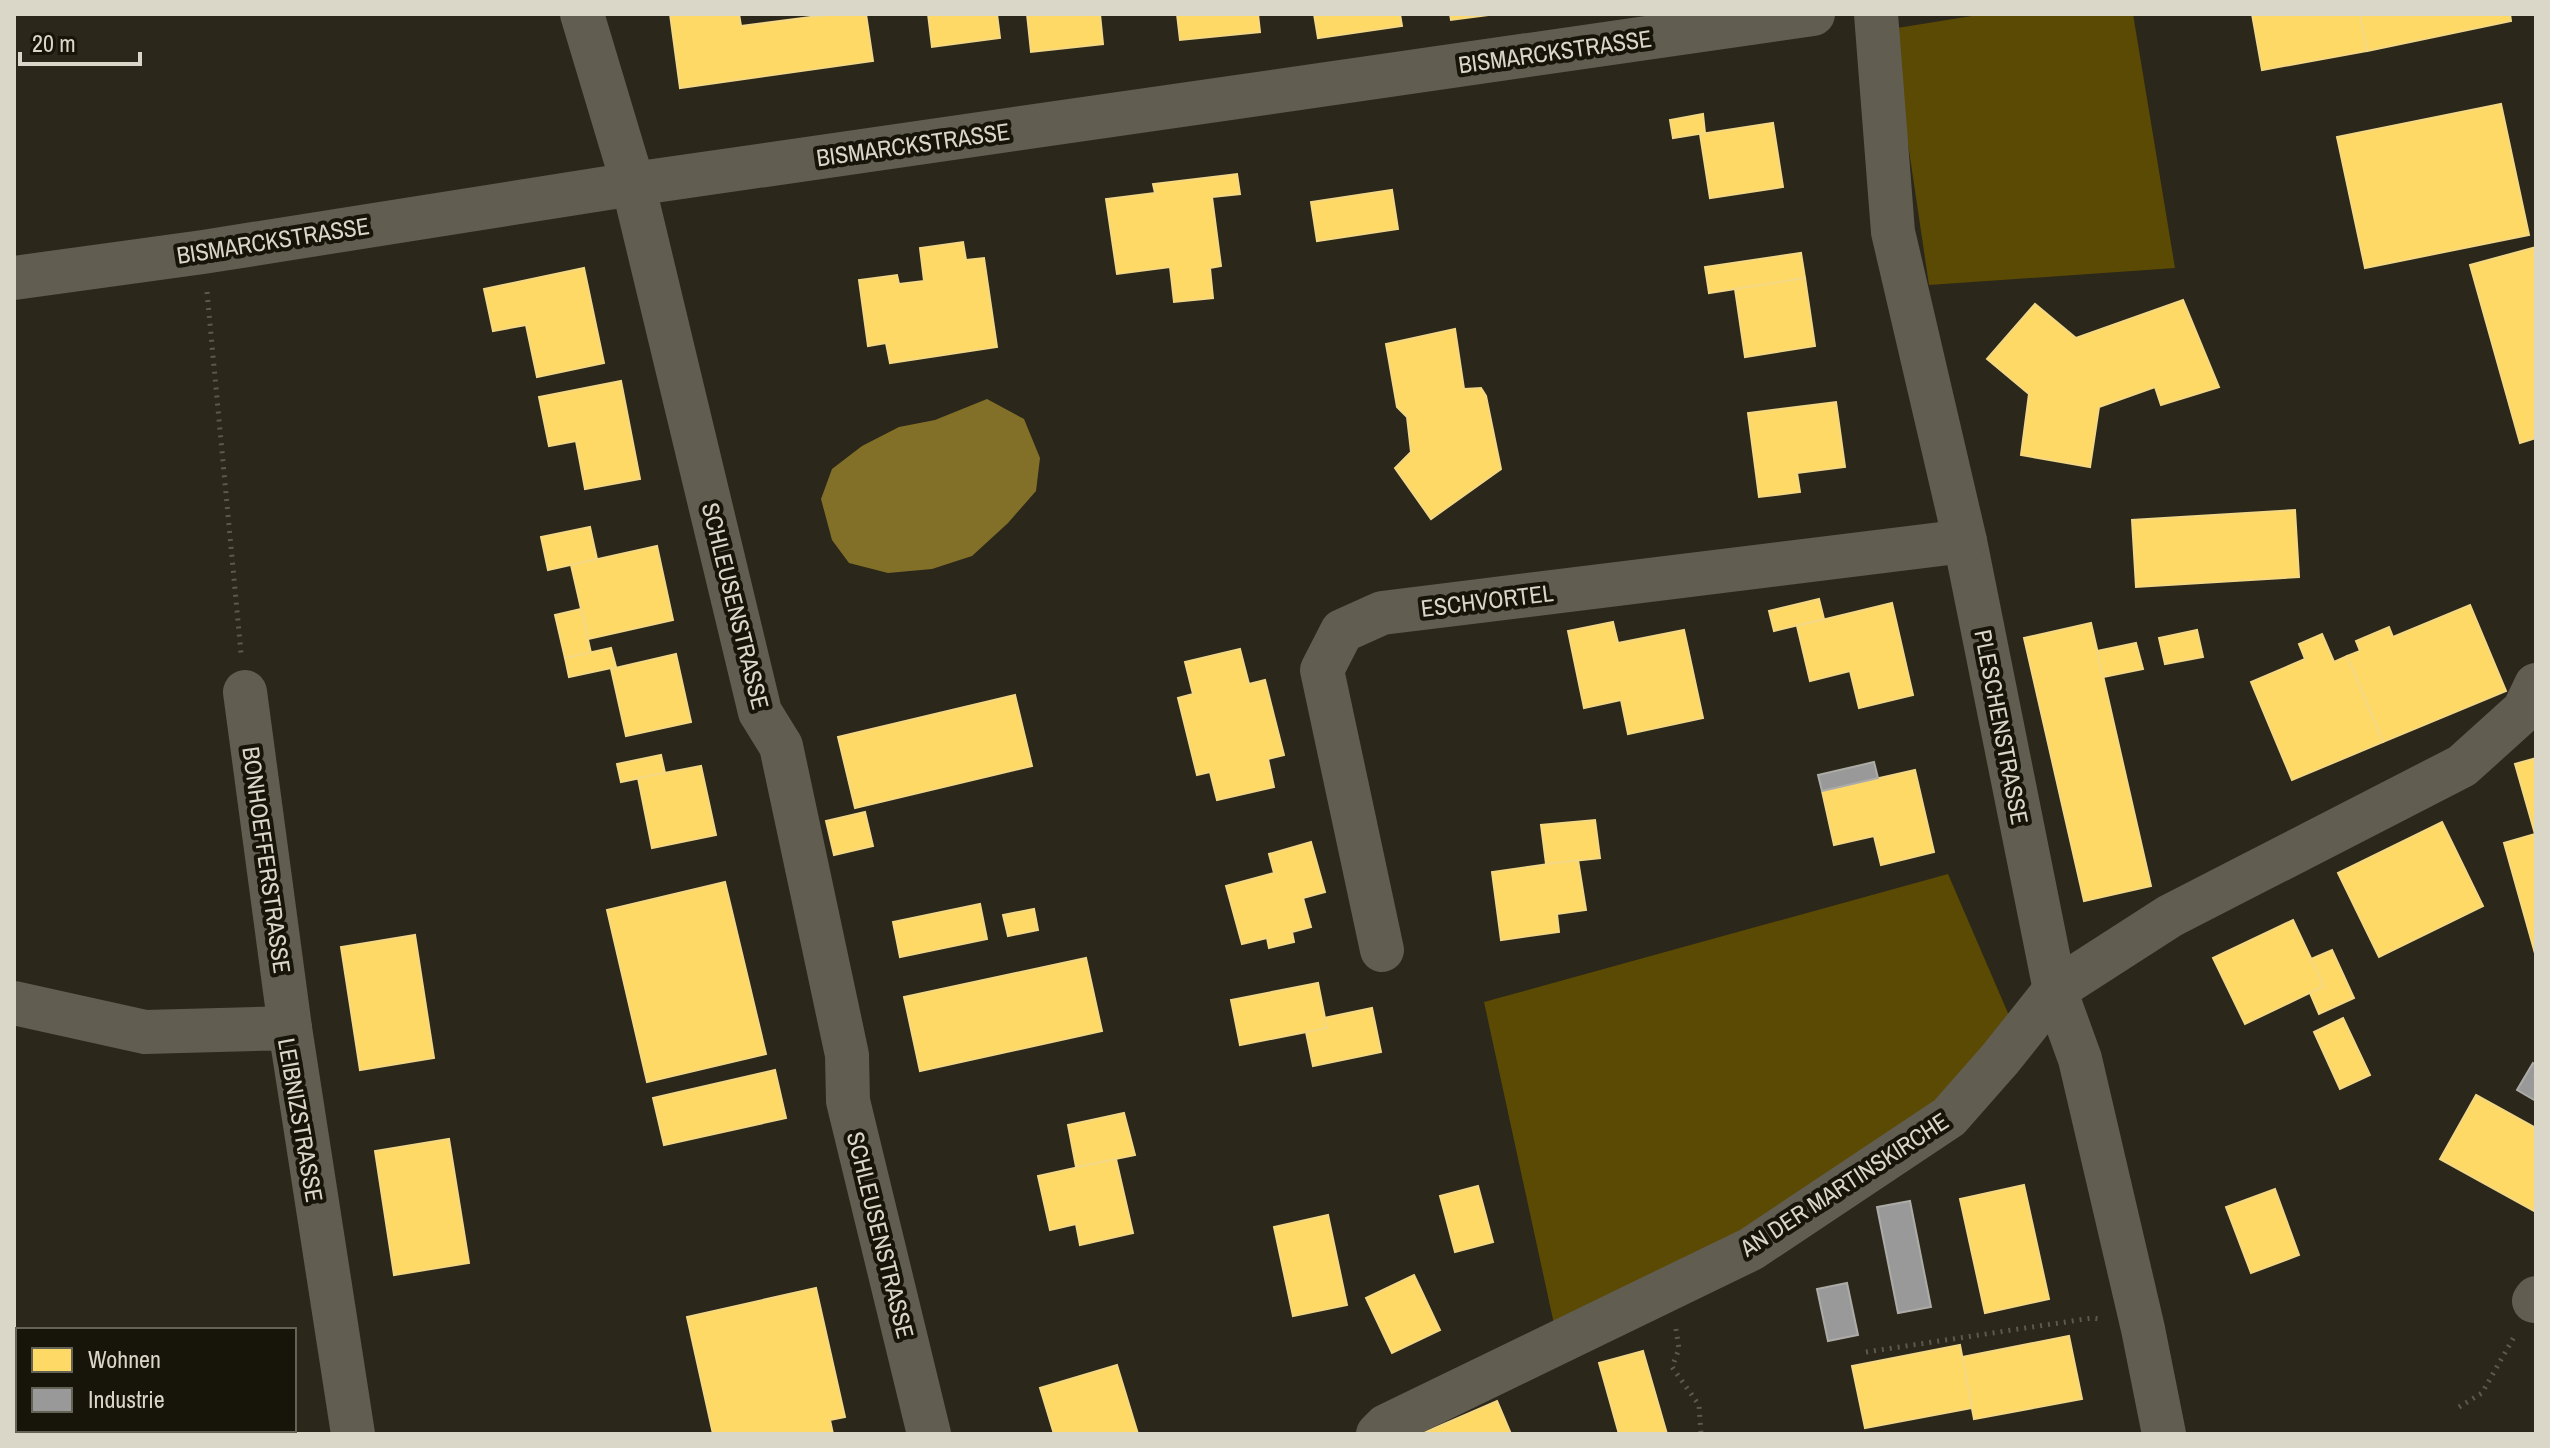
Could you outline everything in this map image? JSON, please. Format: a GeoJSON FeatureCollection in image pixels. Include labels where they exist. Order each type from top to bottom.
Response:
{"type":"FeatureCollection","features":[{"type":"Feature","properties":{"kind":"street","name":"SCHLEUSENSTRASSE"},"geometry":{"type":"LineString","coordinates":[[582,14],[633,184],[760,712],[781,746],[847,1055],[848,1101],[929,1434]]}},
{"type":"Feature","properties":{"kind":"street","name":"BISMARCKSTRASSE"},"geometry":{"type":"LineString","coordinates":[[14,278],[203,252],[633,184],[1813,14]]}},
{"type":"Feature","properties":{"kind":"street","name":"PLESCHENSTRASSE"},"geometry":{"type":"LineString","coordinates":[[1876,14],[1893,232],[1965,541],[2055,990],[2080,1059],[2143,1329],[2164,1434]]}},
{"type":"Feature","properties":{"kind":"street","name":"ESCHVORTEL"},"geometry":{"type":"LineString","coordinates":[[1382,950],[1322,670],[1342,631],[1382,613],[1965,541]]}},
{"type":"Feature","properties":{"kind":"street","name":"AN DER MARTINSKIRCHE"},"geometry":{"type":"LineString","coordinates":[[1378,1434],[1386,1426],[1751,1249],[1949,1117],[2055,990],[2170,916],[2462,766],[2524,710],[2536,685]]}},
{"type":"Feature","properties":{"kind":"street","name":"BONHOEFFERSTRASSE"},"geometry":{"type":"LineString","coordinates":[[245,692],[290,1028]]}},
{"type":"Feature","properties":{"kind":"street","name":"LEIBNIZSTRASSE"},"geometry":{"type":"LineString","coordinates":[[14,1003],[145,1032],[290,1028],[353,1434]]}},
{"type":"Feature","properties":{"kind":"path"},"geometry":{"type":"LineString","coordinates":[[203,252],[245,692]]}},
{"type":"Feature","properties":{"kind":"path"},"geometry":{"type":"LineString","coordinates":[[1659,1293],[1678,1333],[1679,1349],[1672,1367],[1699,1405],[1701,1434]]}},
{"type":"Feature","properties":{"kind":"path"},"geometry":{"type":"LineString","coordinates":[[2459,1407],[2482,1393],[2535,1300]]}},
{"type":"Feature","properties":{"kind":"path"},"geometry":{"type":"LineString","coordinates":[[1866,1352],[2092,1318],[2143,1329]]}},
{"type":"Feature","properties":{"kind":"shaded area"},"geometry":{"type":"Polygon","coordinates":[[[1984,14],[2133,14],[2175,268],[1929,285],[1891,29],[1984,14]]]}},
{"type":"Feature","properties":{"kind":"shaded area"},"geometry":{"type":"Polygon","coordinates":[[[987,399],[1024,419],[1040,458],[1036,491],[1008,523],[972,556],[932,569],[888,573],[849,563],[832,540],[821,499],[832,469],[862,446],[899,427],[935,420],[987,399]]]}},
{"type":"Feature","properties":{"kind":"shaded area"},"geometry":{"type":"Polygon","coordinates":[[[1948,874],[2011,1020],[1936,1103],[1738,1234],[1554,1324],[1484,1002],[1948,874]]]}},
{"type":"Feature","properties":{"kind":"building: Wohnen"},"geometry":{"type":"Polygon","coordinates":[[[670,14],[739,14],[741,26],[834,14],[866,14],[873,61],[680,88],[670,14]]]}},
{"type":"Feature","properties":{"kind":"building: Wohnen"},"geometry":{"type":"Polygon","coordinates":[[[928,14],[997,14],[1000,38],[932,47],[928,14]]]}},
{"type":"Feature","properties":{"kind":"building: Wohnen"},"geometry":{"type":"Polygon","coordinates":[[[1027,14],[1100,14],[1103,44],[1031,52],[1027,14]]]}},
{"type":"Feature","properties":{"kind":"building: Wohnen"},"geometry":{"type":"Polygon","coordinates":[[[1177,14],[1258,14],[1260,32],[1180,40],[1177,14]]]}},
{"type":"Feature","properties":{"kind":"building: Wohnen"},"geometry":{"type":"Polygon","coordinates":[[[1314,14],[1400,14],[1402,26],[1318,38],[1314,14]]]}},
{"type":"Feature","properties":{"kind":"building: Wohnen"},"geometry":{"type":"Polygon","coordinates":[[[1450,14],[1496,14],[1451,20],[1450,14]]]}},
{"type":"Feature","properties":{"kind":"building: Wohnen"},"geometry":{"type":"Polygon","coordinates":[[[2252,14],[2360,14],[2367,51],[2262,70],[2252,14]]]}},
{"type":"Feature","properties":{"kind":"building: Wohnen"},"geometry":{"type":"Polygon","coordinates":[[[2360,14],[2510,14],[2511,21],[2367,51],[2360,14]]]}},
{"type":"Feature","properties":{"kind":"building: Wohnen"},"geometry":{"type":"Polygon","coordinates":[[[2501,104],[2529,235],[2365,268],[2337,137],[2501,104]]]}},
{"type":"Feature","properties":{"kind":"building: Wohnen"},"geometry":{"type":"Polygon","coordinates":[[[1703,114],[1705,133],[1673,138],[1670,120],[1703,114]]]}},
{"type":"Feature","properties":{"kind":"building: Wohnen"},"geometry":{"type":"Polygon","coordinates":[[[1773,123],[1783,187],[1710,198],[1700,134],[1773,123]]]}},
{"type":"Feature","properties":{"kind":"building: Wohnen"},"geometry":{"type":"Polygon","coordinates":[[[1237,174],[1240,194],[1212,197],[1221,266],[1210,268],[1213,298],[1174,302],[1170,267],[1117,274],[1106,199],[1155,193],[1153,184],[1237,174]]]}},
{"type":"Feature","properties":{"kind":"building: Wohnen"},"geometry":{"type":"Polygon","coordinates":[[[1392,190],[1398,229],[1317,241],[1311,202],[1392,190]]]}},
{"type":"Feature","properties":{"kind":"building: Wohnen"},"geometry":{"type":"Polygon","coordinates":[[[963,242],[966,260],[984,258],[997,347],[890,363],[886,343],[868,346],[859,280],[897,275],[899,284],[924,281],[920,248],[963,242]]]}},
{"type":"Feature","properties":{"kind":"building: Wohnen"},"geometry":{"type":"Polygon","coordinates":[[[2536,247],[2536,438],[2520,443],[2470,265],[2536,247]]]}},
{"type":"Feature","properties":{"kind":"building: Wohnen"},"geometry":{"type":"Polygon","coordinates":[[[1801,253],[1805,278],[1709,293],[1705,267],[1801,253]]]}},
{"type":"Feature","properties":{"kind":"building: Wohnen"},"geometry":{"type":"Polygon","coordinates":[[[584,268],[604,363],[537,377],[526,325],[493,331],[484,289],[584,268]]]}},
{"type":"Feature","properties":{"kind":"building: Wohnen"},"geometry":{"type":"Polygon","coordinates":[[[1805,278],[1815,346],[1745,357],[1735,289],[1805,278]]]}},
{"type":"Feature","properties":{"kind":"building: Wohnen"},"geometry":{"type":"Polygon","coordinates":[[[2183,300],[2219,387],[2161,405],[2155,387],[2099,407],[2090,467],[2021,455],[2029,394],[1987,359],[2035,304],[2076,338],[2183,300]]]}},
{"type":"Feature","properties":{"kind":"building: Wohnen"},"geometry":{"type":"Polygon","coordinates":[[[1455,329],[1464,389],[1481,388],[1486,396],[1501,469],[1431,519],[1395,468],[1411,452],[1407,417],[1397,407],[1386,344],[1455,329]]]}},
{"type":"Feature","properties":{"kind":"building: Wohnen"},"geometry":{"type":"Polygon","coordinates":[[[621,381],[640,479],[585,489],[576,441],[549,446],[539,397],[621,381]]]}},
{"type":"Feature","properties":{"kind":"building: Wohnen"},"geometry":{"type":"Polygon","coordinates":[[[1836,402],[1845,467],[1797,473],[1800,492],[1759,497],[1748,413],[1836,402]]]}},
{"type":"Feature","properties":{"kind":"building: Wohnen"},"geometry":{"type":"Polygon","coordinates":[[[2295,510],[2299,577],[2136,587],[2132,520],[2295,510]]]}},
{"type":"Feature","properties":{"kind":"building: Wohnen"},"geometry":{"type":"Polygon","coordinates":[[[590,527],[597,559],[548,570],[541,537],[590,527]]]}},
{"type":"Feature","properties":{"kind":"building: Wohnen"},"geometry":{"type":"Polygon","coordinates":[[[657,546],[673,620],[588,639],[571,565],[657,546]]]}},
{"type":"Feature","properties":{"kind":"building: Wohnen"},"geometry":{"type":"Polygon","coordinates":[[[1819,599],[1824,619],[1774,631],[1769,611],[1819,599]]]}},
{"type":"Feature","properties":{"kind":"building: Wohnen"},"geometry":{"type":"Polygon","coordinates":[[[1892,603],[1913,695],[1859,708],[1850,671],[1810,681],[1797,626],[1892,603]]]}},
{"type":"Feature","properties":{"kind":"building: Wohnen"},"geometry":{"type":"Polygon","coordinates":[[[2470,605],[2506,691],[2383,742],[2347,656],[2360,651],[2356,641],[2389,627],[2393,637],[2470,605]]]}},
{"type":"Feature","properties":{"kind":"building: Wohnen"},"geometry":{"type":"Polygon","coordinates":[[[581,609],[591,653],[565,658],[555,615],[581,609]]]}},
{"type":"Feature","properties":{"kind":"building: Wohnen"},"geometry":{"type":"Polygon","coordinates":[[[1613,622],[1618,643],[1684,630],[1703,718],[1628,734],[1621,700],[1584,708],[1568,631],[1613,622]]]}},
{"type":"Feature","properties":{"kind":"building: Wohnen"},"geometry":{"type":"Polygon","coordinates":[[[2091,623],[2151,886],[2084,901],[2024,638],[2091,623]]]}},
{"type":"Feature","properties":{"kind":"building: Wohnen"},"geometry":{"type":"Polygon","coordinates":[[[2197,630],[2203,657],[2165,664],[2159,638],[2197,630]]]}},
{"type":"Feature","properties":{"kind":"building: Wohnen"},"geometry":{"type":"Polygon","coordinates":[[[2322,634],[2334,662],[2347,656],[2383,742],[2292,780],[2251,682],[2305,659],[2299,644],[2322,634]]]}},
{"type":"Feature","properties":{"kind":"building: Wohnen"},"geometry":{"type":"Polygon","coordinates":[[[2136,643],[2143,669],[2103,677],[2097,651],[2136,643]]]}},
{"type":"Feature","properties":{"kind":"building: Wohnen"},"geometry":{"type":"Polygon","coordinates":[[[611,648],[616,667],[569,677],[565,658],[611,648]]]}},
{"type":"Feature","properties":{"kind":"building: Wohnen"},"geometry":{"type":"Polygon","coordinates":[[[1240,649],[1249,684],[1265,680],[1284,755],[1268,759],[1274,787],[1217,800],[1210,772],[1197,775],[1178,698],[1193,694],[1185,662],[1240,649]]]}},
{"type":"Feature","properties":{"kind":"building: Wohnen"},"geometry":{"type":"Polygon","coordinates":[[[676,654],[691,722],[626,736],[611,669],[676,654]]]}},
{"type":"Feature","properties":{"kind":"building: Wohnen"},"geometry":{"type":"Polygon","coordinates":[[[1015,695],[1032,766],[855,808],[838,737],[1015,695]]]}},
{"type":"Feature","properties":{"kind":"building: Wohnen"},"geometry":{"type":"Polygon","coordinates":[[[661,755],[665,773],[621,782],[617,764],[661,755]]]}},
{"type":"Feature","properties":{"kind":"building: Wohnen"},"geometry":{"type":"Polygon","coordinates":[[[2536,758],[2536,834],[2535,834],[2515,764],[2536,758]]]}},
{"type":"Feature","properties":{"kind":"building: Wohnen"},"geometry":{"type":"Polygon","coordinates":[[[701,766],[716,835],[652,848],[638,778],[701,766]]]}},
{"type":"Feature","properties":{"kind":"building: Wohnen"},"geometry":{"type":"Polygon","coordinates":[[[1915,770],[1934,852],[1881,865],[1874,836],[1834,845],[1822,791],[1915,770]]]}},
{"type":"Feature","properties":{"kind":"building: Wohnen"},"geometry":{"type":"Polygon","coordinates":[[[865,812],[873,846],[834,855],[826,821],[865,812]]]}},
{"type":"Feature","properties":{"kind":"building: Wohnen"},"geometry":{"type":"Polygon","coordinates":[[[1595,820],[1600,858],[1546,864],[1541,825],[1595,820]]]}},
{"type":"Feature","properties":{"kind":"building: Wohnen"},"geometry":{"type":"Polygon","coordinates":[[[2442,822],[2483,906],[2379,957],[2338,873],[2442,822]]]}},
{"type":"Feature","properties":{"kind":"building: Wohnen"},"geometry":{"type":"Polygon","coordinates":[[[2536,834],[2536,957],[2504,843],[2536,834]]]}},
{"type":"Feature","properties":{"kind":"building: Wohnen"},"geometry":{"type":"Polygon","coordinates":[[[1311,842],[1325,892],[1303,898],[1311,927],[1292,932],[1294,942],[1269,948],[1267,938],[1242,944],[1226,886],[1274,873],[1269,854],[1311,842]]]}},
{"type":"Feature","properties":{"kind":"building: Wohnen"},"geometry":{"type":"Polygon","coordinates":[[[1578,860],[1586,910],[1557,914],[1559,932],[1501,940],[1492,872],[1578,860]]]}},
{"type":"Feature","properties":{"kind":"building: Wohnen"},"geometry":{"type":"Polygon","coordinates":[[[725,882],[766,1054],[647,1082],[607,910],[725,882]]]}},
{"type":"Feature","properties":{"kind":"building: Wohnen"},"geometry":{"type":"Polygon","coordinates":[[[980,904],[987,939],[900,957],[893,922],[980,904]]]}},
{"type":"Feature","properties":{"kind":"building: Wohnen"},"geometry":{"type":"Polygon","coordinates":[[[1034,909],[1038,930],[1008,936],[1003,915],[1034,909]]]}},
{"type":"Feature","properties":{"kind":"building: Wohnen"},"geometry":{"type":"Polygon","coordinates":[[[2293,920],[2324,986],[2245,1024],[2213,958],[2293,920]]]}},
{"type":"Feature","properties":{"kind":"building: Wohnen"},"geometry":{"type":"Polygon","coordinates":[[[415,935],[434,1058],[360,1070],[341,947],[415,935]]]}},
{"type":"Feature","properties":{"kind":"building: Wohnen"},"geometry":{"type":"Polygon","coordinates":[[[2332,950],[2354,998],[2319,1014],[2310,993],[2324,986],[2311,959],[2332,950]]]}},
{"type":"Feature","properties":{"kind":"building: Wohnen"},"geometry":{"type":"Polygon","coordinates":[[[1086,958],[1102,1031],[920,1071],[904,997],[1086,958]]]}},
{"type":"Feature","properties":{"kind":"building: Wohnen"},"geometry":{"type":"Polygon","coordinates":[[[1318,983],[1327,1028],[1240,1045],[1231,1000],[1318,983]]]}},
{"type":"Feature","properties":{"kind":"building: Wohnen"},"geometry":{"type":"Polygon","coordinates":[[[1372,1008],[1381,1052],[1313,1066],[1306,1032],[1327,1028],[1324,1018],[1372,1008]]]}},
{"type":"Feature","properties":{"kind":"building: Wohnen"},"geometry":{"type":"Polygon","coordinates":[[[2343,1018],[2370,1075],[2340,1089],[2314,1032],[2343,1018]]]}},
{"type":"Feature","properties":{"kind":"building: Wohnen"},"geometry":{"type":"Polygon","coordinates":[[[775,1070],[786,1118],[664,1145],[653,1098],[775,1070]]]}},
{"type":"Feature","properties":{"kind":"building: Wohnen"},"geometry":{"type":"Polygon","coordinates":[[[2476,1095],[2536,1128],[2536,1212],[2440,1159],[2476,1095]]]}},
{"type":"Feature","properties":{"kind":"building: Wohnen"},"geometry":{"type":"Polygon","coordinates":[[[1124,1113],[1135,1155],[1076,1167],[1068,1125],[1124,1113]]]}},
{"type":"Feature","properties":{"kind":"building: Wohnen"},"geometry":{"type":"Polygon","coordinates":[[[449,1139],[469,1263],[394,1275],[375,1151],[449,1139]]]}},
{"type":"Feature","properties":{"kind":"building: Wohnen"},"geometry":{"type":"Polygon","coordinates":[[[1116,1159],[1133,1233],[1080,1245],[1076,1224],[1050,1230],[1038,1176],[1116,1159]]]}},
{"type":"Feature","properties":{"kind":"building: Wohnen"},"geometry":{"type":"Polygon","coordinates":[[[2024,1185],[2049,1299],[1985,1313],[1960,1199],[2024,1185]]]}},
{"type":"Feature","properties":{"kind":"building: Wohnen"},"geometry":{"type":"Polygon","coordinates":[[[1478,1186],[1493,1242],[1455,1252],[1440,1196],[1478,1186]]]}},
{"type":"Feature","properties":{"kind":"building: Wohnen"},"geometry":{"type":"Polygon","coordinates":[[[2275,1189],[2299,1255],[2251,1273],[2226,1207],[2275,1189]]]}},
{"type":"Feature","properties":{"kind":"building: Wohnen"},"geometry":{"type":"Polygon","coordinates":[[[1328,1215],[1347,1305],[1293,1316],[1274,1227],[1328,1215]]]}},
{"type":"Feature","properties":{"kind":"building: Wohnen"},"geometry":{"type":"Polygon","coordinates":[[[1414,1275],[1440,1330],[1392,1353],[1366,1298],[1414,1275]]]}},
{"type":"Feature","properties":{"kind":"building: Wohnen"},"geometry":{"type":"Polygon","coordinates":[[[816,1288],[845,1417],[830,1420],[833,1434],[713,1434],[687,1317],[816,1288]]]}},
{"type":"Feature","properties":{"kind":"building: Wohnen"},"geometry":{"type":"Polygon","coordinates":[[[2069,1336],[2082,1399],[1974,1419],[1962,1357],[2069,1336]]]}},
{"type":"Feature","properties":{"kind":"building: Wohnen"},"geometry":{"type":"Polygon","coordinates":[[[1960,1345],[1972,1408],[1865,1428],[1852,1366],[1960,1345]]]}},
{"type":"Feature","properties":{"kind":"building: Wohnen"},"geometry":{"type":"Polygon","coordinates":[[[1643,1351],[1667,1434],[1619,1434],[1599,1363],[1643,1351]]]}},
{"type":"Feature","properties":{"kind":"building: Wohnen"},"geometry":{"type":"Polygon","coordinates":[[[1117,1365],[1138,1434],[1054,1434],[1040,1388],[1117,1365]]]}},
{"type":"Feature","properties":{"kind":"building: Wohnen"},"geometry":{"type":"Polygon","coordinates":[[[1497,1401],[1511,1434],[1421,1434],[1497,1401]]]}},
{"type":"Feature","properties":{"kind":"building: Industrie"},"geometry":{"type":"Polygon","coordinates":[[[1874,762],[1878,778],[1822,791],[1818,775],[1874,762]]]}},
{"type":"Feature","properties":{"kind":"building: Industrie"},"geometry":{"type":"Polygon","coordinates":[[[2533,1063],[2536,1065],[2536,1101],[2517,1090],[2533,1063]]]}},
{"type":"Feature","properties":{"kind":"building: Industrie"},"geometry":{"type":"Polygon","coordinates":[[[1910,1201],[1931,1307],[1898,1313],[1877,1207],[1910,1201]]]}},
{"type":"Feature","properties":{"kind":"building: Industrie"},"geometry":{"type":"Polygon","coordinates":[[[1847,1283],[1858,1335],[1828,1341],[1817,1289],[1847,1283]]]}}]}
